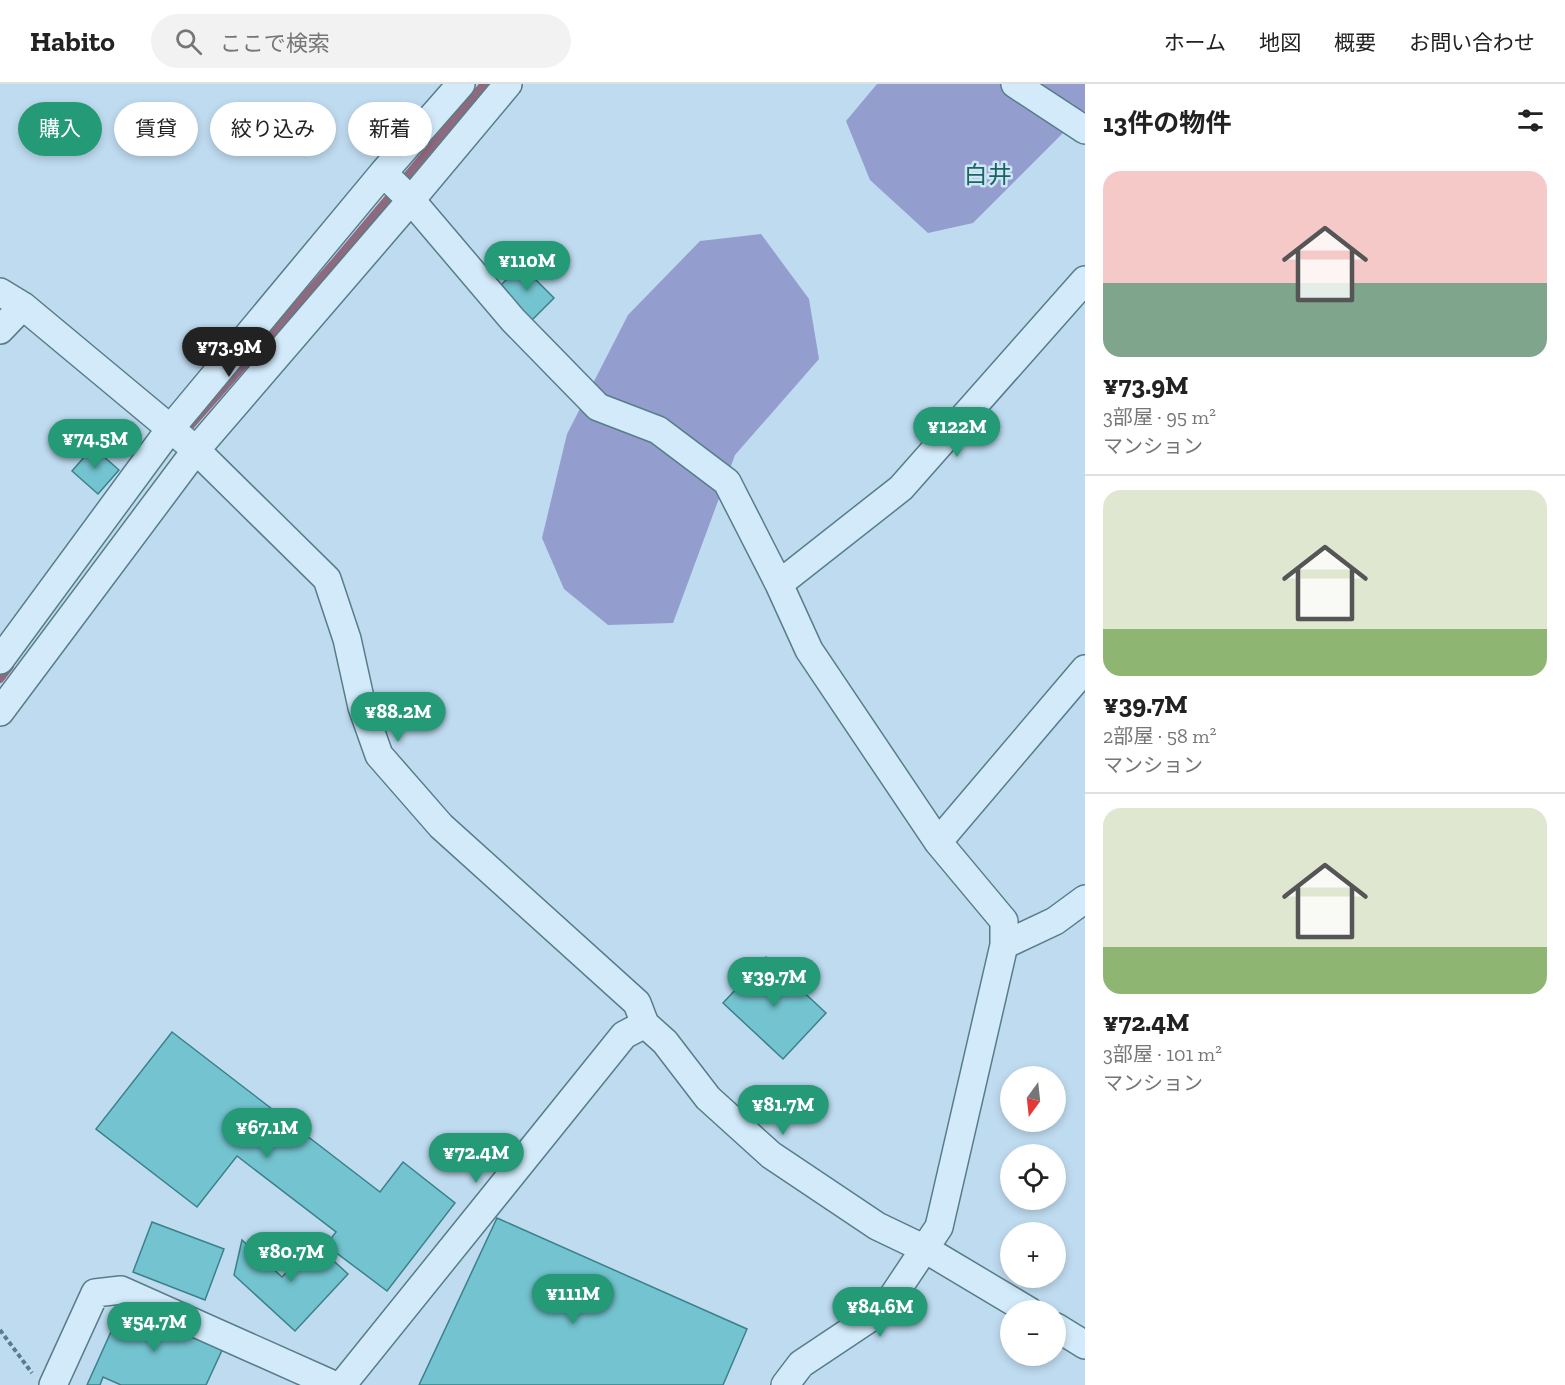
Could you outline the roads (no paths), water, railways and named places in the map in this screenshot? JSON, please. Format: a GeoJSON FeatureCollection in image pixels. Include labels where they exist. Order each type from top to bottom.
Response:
{"type":"FeatureCollection","features":[{"type":"Feature","properties":{"kind":"street"},"geometry":{"type":"LineString","coordinates":[[0,660],[182,439],[397,187],[461,84]]}},
{"type":"Feature","properties":{"kind":"street"},"geometry":{"type":"LineString","coordinates":[[0,712],[182,439],[397,187],[508,84]]}},
{"type":"Feature","properties":{"kind":"street"},"geometry":{"type":"LineString","coordinates":[[1015,84],[1085,130]]}},
{"type":"Feature","properties":{"kind":"street"},"geometry":{"type":"LineString","coordinates":[[397,187],[513,320],[598,407],[658,430],[727,482],[779,584],[809,650],[938,842],[1004,921],[1004,945],[939,1227],[885,1308],[801,1364],[785,1385]]}},
{"type":"Feature","properties":{"kind":"street"},"geometry":{"type":"LineString","coordinates":[[779,584],[901,488],[1085,280]]}},
{"type":"Feature","properties":{"kind":"street"},"geometry":{"type":"LineString","coordinates":[[0,330],[11,299],[182,439],[327,579],[346,639],[362,707],[379,755],[441,826],[637,1003],[645,1024],[665,1042],[708,1098],[771,1155],[877,1226],[925,1249],[1011,1300]]}},
{"type":"Feature","properties":{"kind":"street"},"geometry":{"type":"LineString","coordinates":[[938,842],[1085,669]]}},
{"type":"Feature","properties":{"kind":"street"},"geometry":{"type":"LineString","coordinates":[[1004,945],[1055,921],[1085,899]]}},
{"type":"Feature","properties":{"kind":"street"},"geometry":{"type":"LineString","coordinates":[[342,1385],[624,1035],[645,1024]]}},
{"type":"Feature","properties":{"kind":"street"},"geometry":{"type":"LineString","coordinates":[[43,1380],[95,1293],[121,1290],[334,1385]]}},
{"type":"Feature","properties":{"kind":"street"},"geometry":{"type":"LineString","coordinates":[[1066,1333],[1085,1345]]}},
{"type":"Feature","properties":{"kind":"waterway"},"geometry":{"type":"LineString","coordinates":[[184,433],[333,264],[484,84]]}},
{"type":"Feature","properties":{"kind":"waterway"},"geometry":{"type":"LineString","coordinates":[[0,679],[10,666]]}},
{"type":"Feature","properties":{"kind":"district","name":"白井"},"geometry":{"type":"Point","coordinates":[988,174]}}]}
